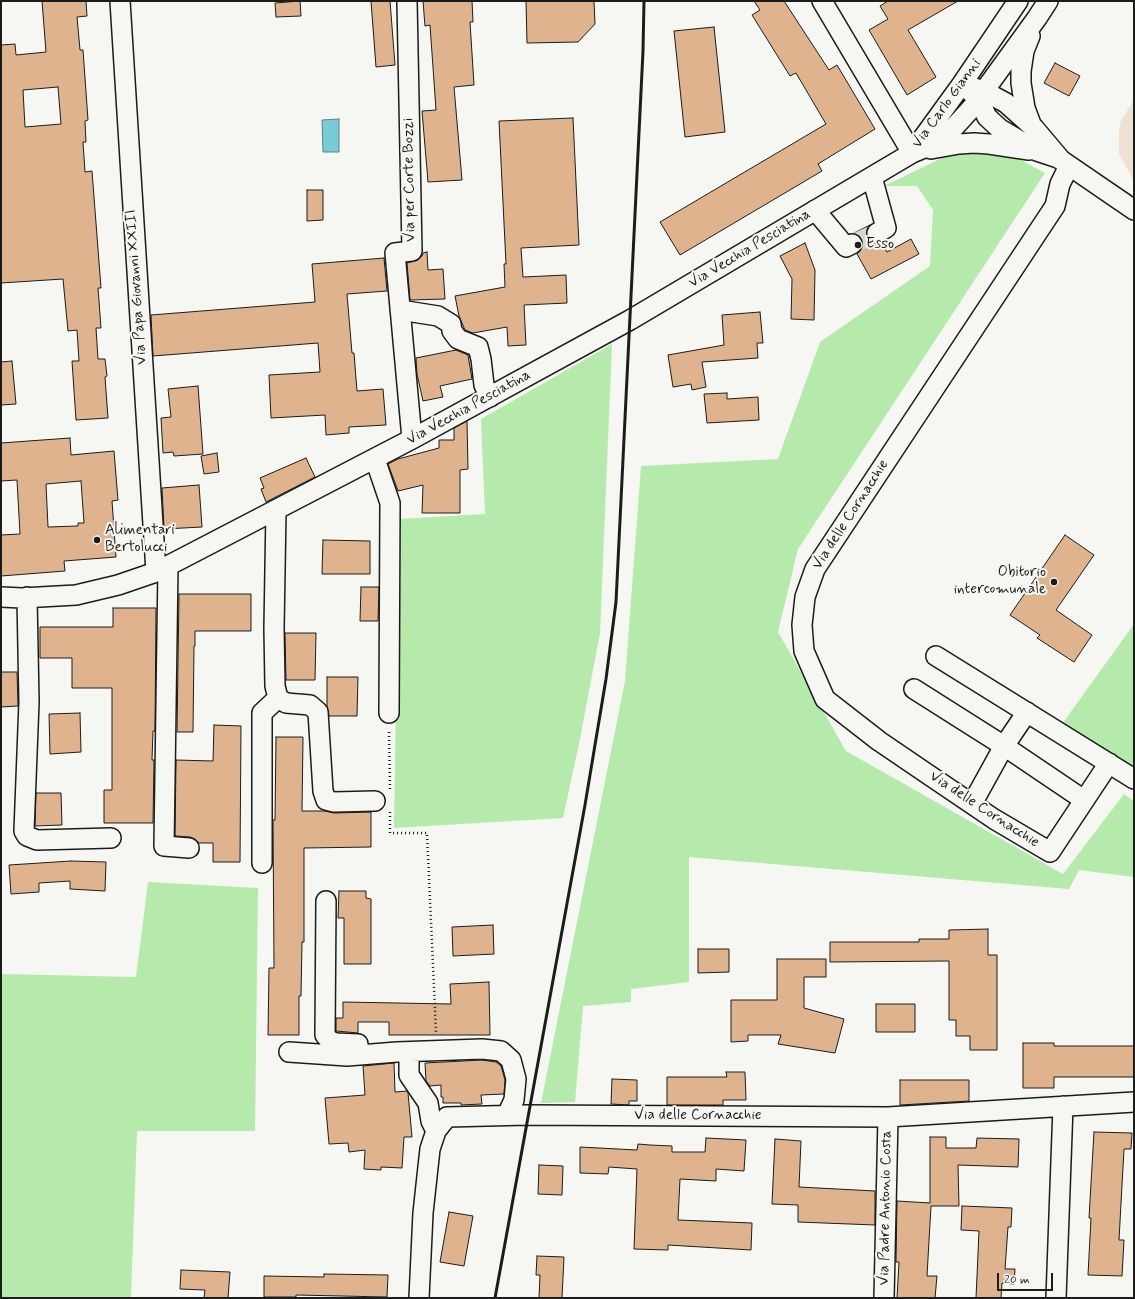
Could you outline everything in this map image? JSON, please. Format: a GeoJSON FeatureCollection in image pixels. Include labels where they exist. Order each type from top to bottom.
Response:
{"type":"FeatureCollection","features":[{"type":"Feature","properties":{"kind":"street","name":"Via Papa Giovanni XXIII"},"geometry":{"type":"LineString","coordinates":[[120,1],[162,569],[164,846],[189,848]]}},
{"type":"Feature","properties":{"kind":"street","name":"Via per Corte Bozzi"},"geometry":{"type":"LineString","coordinates":[[406,1],[412,251],[395,253],[412,440]]}},
{"type":"Feature","properties":{"kind":"street"},"geometry":{"type":"LineString","coordinates":[[822,1],[912,153],[959,144],[974,143],[1037,151]]}},
{"type":"Feature","properties":{"kind":"street","name":"Via Carlo Gianni"},"geometry":{"type":"LineString","coordinates":[[912,153],[962,84],[1018,1]]}},
{"type":"Feature","properties":{"kind":"street","name":"Via Carlo Gianni"},"geometry":{"type":"LineString","coordinates":[[912,153],[934,144],[946,135],[982,95],[1038,18],[1048,1]]}},
{"type":"Feature","properties":{"kind":"street"},"geometry":{"type":"LineString","coordinates":[[1034,128],[1028,117],[1022,96],[1021,70],[1024,51],[1038,18]]}},
{"type":"Feature","properties":{"kind":"street"},"geometry":{"type":"LineString","coordinates":[[962,84],[982,95],[1006,104],[1034,128],[1065,163]]}},
{"type":"Feature","properties":{"kind":"street"},"geometry":{"type":"LineString","coordinates":[[982,95],[987,117],[1000,128],[1037,151],[1065,163],[1134,210]]}},
{"type":"Feature","properties":{"kind":"street","name":"Via Vecchia Pesciatina"},"geometry":{"type":"LineString","coordinates":[[1,597],[76,595],[118,585],[162,569],[412,440],[630,320],[912,153]]}},
{"type":"Feature","properties":{"kind":"street","name":"Via delle Cornacchie"},"geometry":{"type":"LineString","coordinates":[[1065,163],[1055,206],[815,569],[805,596],[802,625],[804,651],[825,699],[879,741],[994,819],[1050,852],[1109,763]]}},
{"type":"Feature","properties":{"kind":"street"},"geometry":{"type":"LineString","coordinates":[[872,177],[886,228],[877,233]]}},
{"type":"Feature","properties":{"kind":"street"},"geometry":{"type":"LineString","coordinates":[[815,210],[846,247],[852,244]]}},
{"type":"Feature","properties":{"kind":"street"},"geometry":{"type":"LineString","coordinates":[[400,310],[438,316],[451,324],[452,331],[458,339],[478,347],[484,385],[490,397]]}},
{"type":"Feature","properties":{"kind":"street"},"geometry":{"type":"LineString","coordinates":[[375,459],[390,503],[388,713]]}},
{"type":"Feature","properties":{"kind":"street"},"geometry":{"type":"LineString","coordinates":[[276,510],[274,629],[275,686],[278,698],[286,703],[310,705],[318,712],[323,791],[326,800],[383,806]]}},
{"type":"Feature","properties":{"kind":"street"},"geometry":{"type":"LineString","coordinates":[[27,597],[29,702],[24,831],[27,836],[36,840],[111,838]]}},
{"type":"Feature","properties":{"kind":"street"},"geometry":{"type":"LineString","coordinates":[[936,656],[1134,779]]}},
{"type":"Feature","properties":{"kind":"street"},"geometry":{"type":"LineString","coordinates":[[914,689],[1004,746],[1084,800]]}},
{"type":"Feature","properties":{"kind":"street"},"geometry":{"type":"LineString","coordinates":[[262,863],[262,713],[278,698]]}},
{"type":"Feature","properties":{"kind":"street"},"geometry":{"type":"LineString","coordinates":[[972,804],[1004,746],[1027,712]]}},
{"type":"Feature","properties":{"kind":"street"},"geometry":{"type":"LineString","coordinates":[[326,901],[325,1035],[330,1041],[336,1043],[390,1046],[403,1052]]}},
{"type":"Feature","properties":{"kind":"street"},"geometry":{"type":"LineString","coordinates":[[289,1052],[347,1056],[437,1050],[482,1049],[501,1051],[512,1060],[516,1079],[514,1100],[507,1115]]}},
{"type":"Feature","properties":{"kind":"street"},"geometry":{"type":"LineString","coordinates":[[403,1052],[409,1075],[428,1103],[431,1121],[436,1131]]}},
{"type":"Feature","properties":{"kind":"street","name":"Via delle Cornacchie"},"geometry":{"type":"LineString","coordinates":[[419,1298],[423,1213],[430,1149],[436,1131],[447,1117],[507,1115],[888,1117],[1134,1102]]}},
{"type":"Feature","properties":{"kind":"street"},"geometry":{"type":"LineString","coordinates":[[1056,1298],[1063,1106]]}},
{"type":"Feature","properties":{"kind":"street","name":"Via Padre Antonio Costa"},"geometry":{"type":"LineString","coordinates":[[884,1298],[888,1117]]}},
{"type":"Feature","properties":{"kind":"path"},"geometry":{"type":"LineString","coordinates":[[388,713],[390,790]]}},
{"type":"Feature","properties":{"kind":"path"},"geometry":{"type":"LineString","coordinates":[[383,806],[390,833],[427,834],[437,1050]]}},
{"type":"Feature","properties":{"kind":"shaded area"},"geometry":{"type":"Polygon","coordinates":[[[1134,100],[1134,181],[1119,154],[1119,131],[1121,120],[1134,100]]]}},
{"type":"Feature","properties":{"kind":"green space"},"geometry":{"type":"Polygon","coordinates":[[[986,151],[1021,160],[1045,173],[798,549],[778,632],[846,751],[1063,874],[1124,794],[1134,801],[1134,877],[1079,870],[1069,889],[689,857],[689,982],[631,989],[631,1002],[583,1006],[575,1102],[541,1103],[625,681],[641,466],[778,459],[820,342],[930,266],[933,210],[917,186],[884,186],[942,158],[986,151]]]}},
{"type":"Feature","properties":{"kind":"green space"},"geometry":{"type":"Polygon","coordinates":[[[612,344],[600,633],[563,818],[394,828],[399,519],[485,514],[481,419],[612,344]]]}},
{"type":"Feature","properties":{"kind":"green space"},"geometry":{"type":"Polygon","coordinates":[[[1134,624],[1134,774],[1062,724],[1134,624]]]}},
{"type":"Feature","properties":{"kind":"green space"},"geometry":{"type":"Polygon","coordinates":[[[148,882],[258,888],[255,1131],[137,1131],[131,1298],[1,1298],[1,974],[136,977],[148,882]]]}},
{"type":"Feature","properties":{"kind":"water"},"geometry":{"type":"Polygon","coordinates":[[[339,119],[339,152],[323,152],[322,120],[339,119]]]}},
{"type":"Feature","properties":{"kind":"building"},"geometry":{"type":"Polygon","coordinates":[[[42,1],[86,1],[87,16],[77,17],[80,50],[83,50],[88,120],[85,121],[86,142],[83,142],[85,172],[92,171],[101,288],[98,288],[101,328],[96,328],[98,359],[105,359],[108,418],[76,420],[72,361],[79,361],[77,330],[68,331],[63,279],[1,283],[1,45],[15,44],[16,55],[46,52],[42,1]],[[58,87],[23,90],[25,127],[61,124],[58,87]]]}},
{"type":"Feature","properties":{"kind":"building"},"geometry":{"type":"Polygon","coordinates":[[[300,1],[301,16],[276,17],[275,3],[300,1]]]}},
{"type":"Feature","properties":{"kind":"building"},"geometry":{"type":"Polygon","coordinates":[[[371,1],[390,1],[395,65],[376,67],[371,1]]]}},
{"type":"Feature","properties":{"kind":"building"},"geometry":{"type":"Polygon","coordinates":[[[423,1],[472,1],[473,22],[470,22],[474,85],[454,87],[462,180],[428,182],[422,111],[436,110],[430,25],[425,26],[423,1]]]}},
{"type":"Feature","properties":{"kind":"building"},"geometry":{"type":"Polygon","coordinates":[[[526,1],[594,1],[595,24],[578,42],[527,43],[526,1]]]}},
{"type":"Feature","properties":{"kind":"building"},"geometry":{"type":"Polygon","coordinates":[[[754,1],[784,1],[829,70],[837,65],[875,129],[818,164],[822,171],[680,255],[660,222],[826,124],[796,73],[790,76],[752,15],[760,10],[754,1]]]}},
{"type":"Feature","properties":{"kind":"building"},"geometry":{"type":"Polygon","coordinates":[[[888,1],[958,1],[908,30],[936,77],[907,95],[869,30],[888,19],[880,6],[888,1]]]}},
{"type":"Feature","properties":{"kind":"building"},"geometry":{"type":"Polygon","coordinates":[[[714,27],[725,132],[685,137],[674,31],[714,27]]]}},
{"type":"Feature","properties":{"kind":"building"},"geometry":{"type":"Polygon","coordinates":[[[1055,63],[1080,76],[1069,96],[1044,83],[1055,63]]]}},
{"type":"Feature","properties":{"kind":"building"},"geometry":{"type":"Polygon","coordinates":[[[573,118],[579,245],[521,248],[523,277],[566,275],[567,303],[524,305],[526,345],[508,346],[507,327],[473,333],[465,330],[459,316],[455,296],[505,287],[504,264],[506,264],[499,121],[573,118]]]}},
{"type":"Feature","properties":{"kind":"building"},"geometry":{"type":"Polygon","coordinates":[[[307,190],[323,190],[323,220],[307,221],[307,190]]]}},
{"type":"Feature","properties":{"kind":"building"},"geometry":{"type":"Polygon","coordinates":[[[870,225],[866,232],[868,239],[872,243],[882,243],[887,252],[911,239],[919,254],[871,279],[857,254],[863,245],[862,239],[854,233],[870,225]]]}},
{"type":"Feature","properties":{"kind":"building"},"geometry":{"type":"Polygon","coordinates":[[[805,243],[815,270],[814,320],[791,319],[792,279],[780,256],[805,243]]]}},
{"type":"Feature","properties":{"kind":"building"},"geometry":{"type":"Polygon","coordinates":[[[427,252],[428,270],[443,269],[445,299],[410,300],[407,263],[418,260],[423,253],[427,252]]]}},
{"type":"Feature","properties":{"kind":"building"},"geometry":{"type":"Polygon","coordinates":[[[384,258],[387,291],[347,294],[357,391],[383,389],[386,425],[349,427],[349,433],[326,435],[325,415],[271,418],[269,375],[320,372],[318,343],[153,356],[151,315],[315,302],[312,264],[384,258]]]}},
{"type":"Feature","properties":{"kind":"building"},"geometry":{"type":"Polygon","coordinates":[[[760,312],[763,343],[757,343],[758,358],[702,362],[706,387],[692,390],[691,384],[673,387],[668,355],[724,345],[722,315],[760,312]]]}},
{"type":"Feature","properties":{"kind":"building"},"geometry":{"type":"Polygon","coordinates":[[[456,350],[468,355],[472,379],[440,386],[443,397],[423,401],[417,374],[416,358],[456,350]]]}},
{"type":"Feature","properties":{"kind":"building"},"geometry":{"type":"Polygon","coordinates":[[[12,361],[16,404],[1,405],[1,362],[12,361]]]}},
{"type":"Feature","properties":{"kind":"building"},"geometry":{"type":"Polygon","coordinates":[[[198,386],[203,454],[174,456],[173,452],[163,453],[161,418],[171,417],[168,389],[198,386]]]}},
{"type":"Feature","properties":{"kind":"building"},"geometry":{"type":"Polygon","coordinates":[[[727,393],[727,399],[758,397],[759,420],[707,423],[704,394],[727,393]]]}},
{"type":"Feature","properties":{"kind":"building"},"geometry":{"type":"Polygon","coordinates":[[[467,421],[468,469],[460,470],[460,513],[422,513],[423,485],[398,491],[388,464],[398,459],[439,448],[439,440],[454,440],[454,428],[467,421]]]}},
{"type":"Feature","properties":{"kind":"building"},"geometry":{"type":"Polygon","coordinates":[[[70,438],[71,455],[114,451],[118,500],[112,501],[116,557],[64,561],[65,571],[1,576],[1,535],[20,534],[17,480],[1,481],[1,443],[70,438]],[[81,481],[46,484],[48,527],[78,526],[78,523],[84,523],[81,481]]]}},
{"type":"Feature","properties":{"kind":"building"},"geometry":{"type":"Polygon","coordinates":[[[217,453],[219,472],[204,474],[201,456],[217,453]]]}},
{"type":"Feature","properties":{"kind":"building"},"geometry":{"type":"Polygon","coordinates":[[[306,458],[315,477],[266,502],[261,489],[264,488],[260,478],[306,458]]]}},
{"type":"Feature","properties":{"kind":"building"},"geometry":{"type":"Polygon","coordinates":[[[199,485],[202,527],[164,529],[162,488],[199,485]]]}},
{"type":"Feature","properties":{"kind":"building","name":"Obitorio intercomunale"},"geometry":{"type":"Polygon","coordinates":[[[1065,535],[1094,555],[1056,610],[1092,635],[1074,662],[1037,638],[1040,635],[1010,615],[1065,535]]]}},
{"type":"Feature","properties":{"kind":"building"},"geometry":{"type":"Polygon","coordinates":[[[323,540],[370,541],[370,574],[322,574],[323,540]]]}},
{"type":"Feature","properties":{"kind":"building"},"geometry":{"type":"Polygon","coordinates":[[[361,587],[379,587],[378,621],[360,621],[361,587]]]}},
{"type":"Feature","properties":{"kind":"building"},"geometry":{"type":"Polygon","coordinates":[[[179,594],[251,594],[251,631],[195,631],[193,732],[177,732],[179,594]]]}},
{"type":"Feature","properties":{"kind":"building"},"geometry":{"type":"Polygon","coordinates":[[[113,608],[156,608],[155,731],[153,731],[152,760],[154,760],[153,823],[104,823],[104,790],[112,790],[112,688],[72,688],[72,658],[40,658],[40,627],[113,627],[113,608]]]}},
{"type":"Feature","properties":{"kind":"building"},"geometry":{"type":"Polygon","coordinates":[[[285,633],[316,633],[315,680],[286,680],[285,633]]]}},
{"type":"Feature","properties":{"kind":"building"},"geometry":{"type":"Polygon","coordinates":[[[1,672],[17,672],[18,706],[1,707],[1,672]]]}},
{"type":"Feature","properties":{"kind":"building"},"geometry":{"type":"Polygon","coordinates":[[[327,677],[358,677],[357,716],[329,716],[327,706],[327,677]]]}},
{"type":"Feature","properties":{"kind":"building"},"geometry":{"type":"Polygon","coordinates":[[[80,713],[81,752],[50,754],[49,714],[80,713]]]}},
{"type":"Feature","properties":{"kind":"building"},"geometry":{"type":"Polygon","coordinates":[[[214,725],[241,726],[240,862],[213,862],[213,843],[199,843],[190,837],[175,836],[176,760],[213,761],[214,725]]]}},
{"type":"Feature","properties":{"kind":"building"},"geometry":{"type":"Polygon","coordinates":[[[276,737],[303,737],[302,811],[325,811],[334,813],[371,812],[371,847],[304,848],[304,942],[302,942],[301,996],[299,996],[299,1035],[268,1035],[269,968],[274,968],[273,820],[275,820],[276,737]]]}},
{"type":"Feature","properties":{"kind":"building"},"geometry":{"type":"Polygon","coordinates":[[[36,793],[61,793],[62,825],[35,826],[36,793]]]}},
{"type":"Feature","properties":{"kind":"building"},"geometry":{"type":"Polygon","coordinates":[[[71,861],[106,862],[105,891],[70,889],[70,881],[39,883],[39,892],[11,894],[9,865],[71,861]]]}},
{"type":"Feature","properties":{"kind":"building"},"geometry":{"type":"Polygon","coordinates":[[[339,891],[366,891],[366,898],[371,899],[371,964],[344,964],[344,918],[338,918],[339,891]]]}},
{"type":"Feature","properties":{"kind":"building"},"geometry":{"type":"Polygon","coordinates":[[[493,925],[494,954],[453,956],[452,927],[493,925]]]}},
{"type":"Feature","properties":{"kind":"building"},"geometry":{"type":"Polygon","coordinates":[[[988,929],[988,955],[997,955],[997,1050],[970,1050],[970,1036],[956,1036],[956,1020],[949,1020],[949,961],[830,962],[830,942],[919,942],[919,939],[949,939],[949,930],[988,929]]]}},
{"type":"Feature","properties":{"kind":"building"},"geometry":{"type":"Polygon","coordinates":[[[698,949],[729,949],[729,972],[698,973],[698,949]]]}},
{"type":"Feature","properties":{"kind":"building"},"geometry":{"type":"Polygon","coordinates":[[[777,959],[826,959],[826,977],[804,977],[804,1008],[844,1019],[835,1053],[778,1044],[781,1035],[748,1035],[748,1041],[731,1042],[731,1000],[777,1000],[777,959]]]}},
{"type":"Feature","properties":{"kind":"building"},"geometry":{"type":"Polygon","coordinates":[[[489,982],[490,1035],[389,1035],[389,1022],[358,1022],[358,1033],[336,1031],[336,1018],[343,1018],[343,1002],[451,1004],[450,984],[489,982]]]}},
{"type":"Feature","properties":{"kind":"building"},"geometry":{"type":"Polygon","coordinates":[[[876,1004],[915,1004],[915,1032],[876,1032],[876,1004]]]}},
{"type":"Feature","properties":{"kind":"building"},"geometry":{"type":"Polygon","coordinates":[[[1023,1043],[1054,1043],[1054,1046],[1134,1046],[1134,1077],[1054,1077],[1054,1088],[1023,1088],[1023,1043]]]}},
{"type":"Feature","properties":{"kind":"building"},"geometry":{"type":"Polygon","coordinates":[[[482,1060],[496,1062],[501,1066],[505,1080],[504,1094],[481,1095],[482,1104],[461,1105],[461,1103],[443,1103],[443,1097],[441,1097],[441,1085],[430,1086],[426,1081],[425,1063],[482,1060]]]}},
{"type":"Feature","properties":{"kind":"building"},"geometry":{"type":"Polygon","coordinates":[[[394,1063],[395,1092],[407,1091],[408,1093],[412,1137],[404,1137],[402,1168],[381,1167],[381,1170],[364,1169],[365,1150],[349,1152],[348,1143],[329,1144],[325,1098],[365,1095],[363,1066],[394,1063]]]}},
{"type":"Feature","properties":{"kind":"building"},"geometry":{"type":"Polygon","coordinates":[[[726,1072],[745,1072],[746,1100],[723,1100],[723,1105],[667,1105],[667,1077],[727,1077],[726,1072]]]}},
{"type":"Feature","properties":{"kind":"building"},"geometry":{"type":"Polygon","coordinates":[[[612,1079],[637,1080],[637,1101],[629,1101],[629,1105],[611,1104],[612,1079]]]}},
{"type":"Feature","properties":{"kind":"building"},"geometry":{"type":"Polygon","coordinates":[[[900,1080],[969,1080],[969,1101],[900,1105],[900,1080]]]}},
{"type":"Feature","properties":{"kind":"building"},"geometry":{"type":"Polygon","coordinates":[[[1094,1132],[1132,1133],[1131,1149],[1124,1149],[1119,1240],[1124,1240],[1122,1276],[1088,1275],[1091,1218],[1089,1218],[1094,1132]]]}},
{"type":"Feature","properties":{"kind":"building"},"geometry":{"type":"Polygon","coordinates":[[[930,1137],[946,1137],[946,1148],[976,1148],[977,1138],[1019,1139],[1018,1167],[958,1165],[959,1206],[931,1206],[927,1276],[937,1276],[935,1298],[897,1298],[899,1262],[896,1262],[897,1201],[930,1203],[930,1137]]]}},
{"type":"Feature","properties":{"kind":"building"},"geometry":{"type":"Polygon","coordinates":[[[706,1138],[746,1140],[744,1171],[716,1169],[716,1181],[680,1179],[678,1220],[752,1223],[751,1250],[668,1245],[668,1250],[634,1249],[637,1169],[609,1167],[608,1174],[580,1173],[580,1147],[637,1150],[638,1144],[672,1146],[672,1152],[705,1152],[706,1138]]]}},
{"type":"Feature","properties":{"kind":"building"},"geometry":{"type":"Polygon","coordinates":[[[775,1139],[801,1141],[799,1187],[875,1191],[875,1225],[798,1222],[798,1205],[772,1204],[775,1139]]]}},
{"type":"Feature","properties":{"kind":"building"},"geometry":{"type":"Polygon","coordinates":[[[539,1165],[563,1166],[562,1195],[538,1194],[539,1165]]]}},
{"type":"Feature","properties":{"kind":"building"},"geometry":{"type":"Polygon","coordinates":[[[962,1206],[1012,1208],[1011,1227],[1008,1227],[1005,1269],[1015,1269],[1014,1284],[1002,1283],[1001,1298],[976,1298],[979,1231],[961,1230],[962,1206]]]}},
{"type":"Feature","properties":{"kind":"building"},"geometry":{"type":"Polygon","coordinates":[[[449,1212],[473,1216],[464,1266],[440,1262],[449,1212]]]}},
{"type":"Feature","properties":{"kind":"building"},"geometry":{"type":"Polygon","coordinates":[[[537,1256],[564,1257],[562,1298],[539,1298],[540,1275],[536,1275],[537,1256]]]}},
{"type":"Feature","properties":{"kind":"building"},"geometry":{"type":"Polygon","coordinates":[[[181,1270],[230,1272],[228,1298],[204,1298],[205,1290],[180,1289],[181,1270]]]}},
{"type":"Feature","properties":{"kind":"building"},"geometry":{"type":"Polygon","coordinates":[[[324,1274],[388,1275],[387,1297],[296,1295],[296,1297],[264,1297],[264,1276],[324,1277],[324,1274]]]}},
{"type":"Feature","properties":{"kind":"tunnel"},"geometry":{"type":"LineString","coordinates":[[852,244],[877,233]]}},
{"type":"Feature","properties":{"kind":"railway"},"geometry":{"type":"LineString","coordinates":[[495,1298],[585,805],[606,679],[616,602],[643,51],[644,1]]}},
{"type":"Feature","properties":{"kind":"place","name":"Esso"},"geometry":{"type":"Point","coordinates":[858,245]}},
{"type":"Feature","properties":{"kind":"place","name":"Alimentari Bertolucci"},"geometry":{"type":"Point","coordinates":[97,540]}},
{"type":"Feature","properties":{"kind":"place","name":"Obitorio intercomunale"},"geometry":{"type":"Point","coordinates":[1054,582]}}]}
